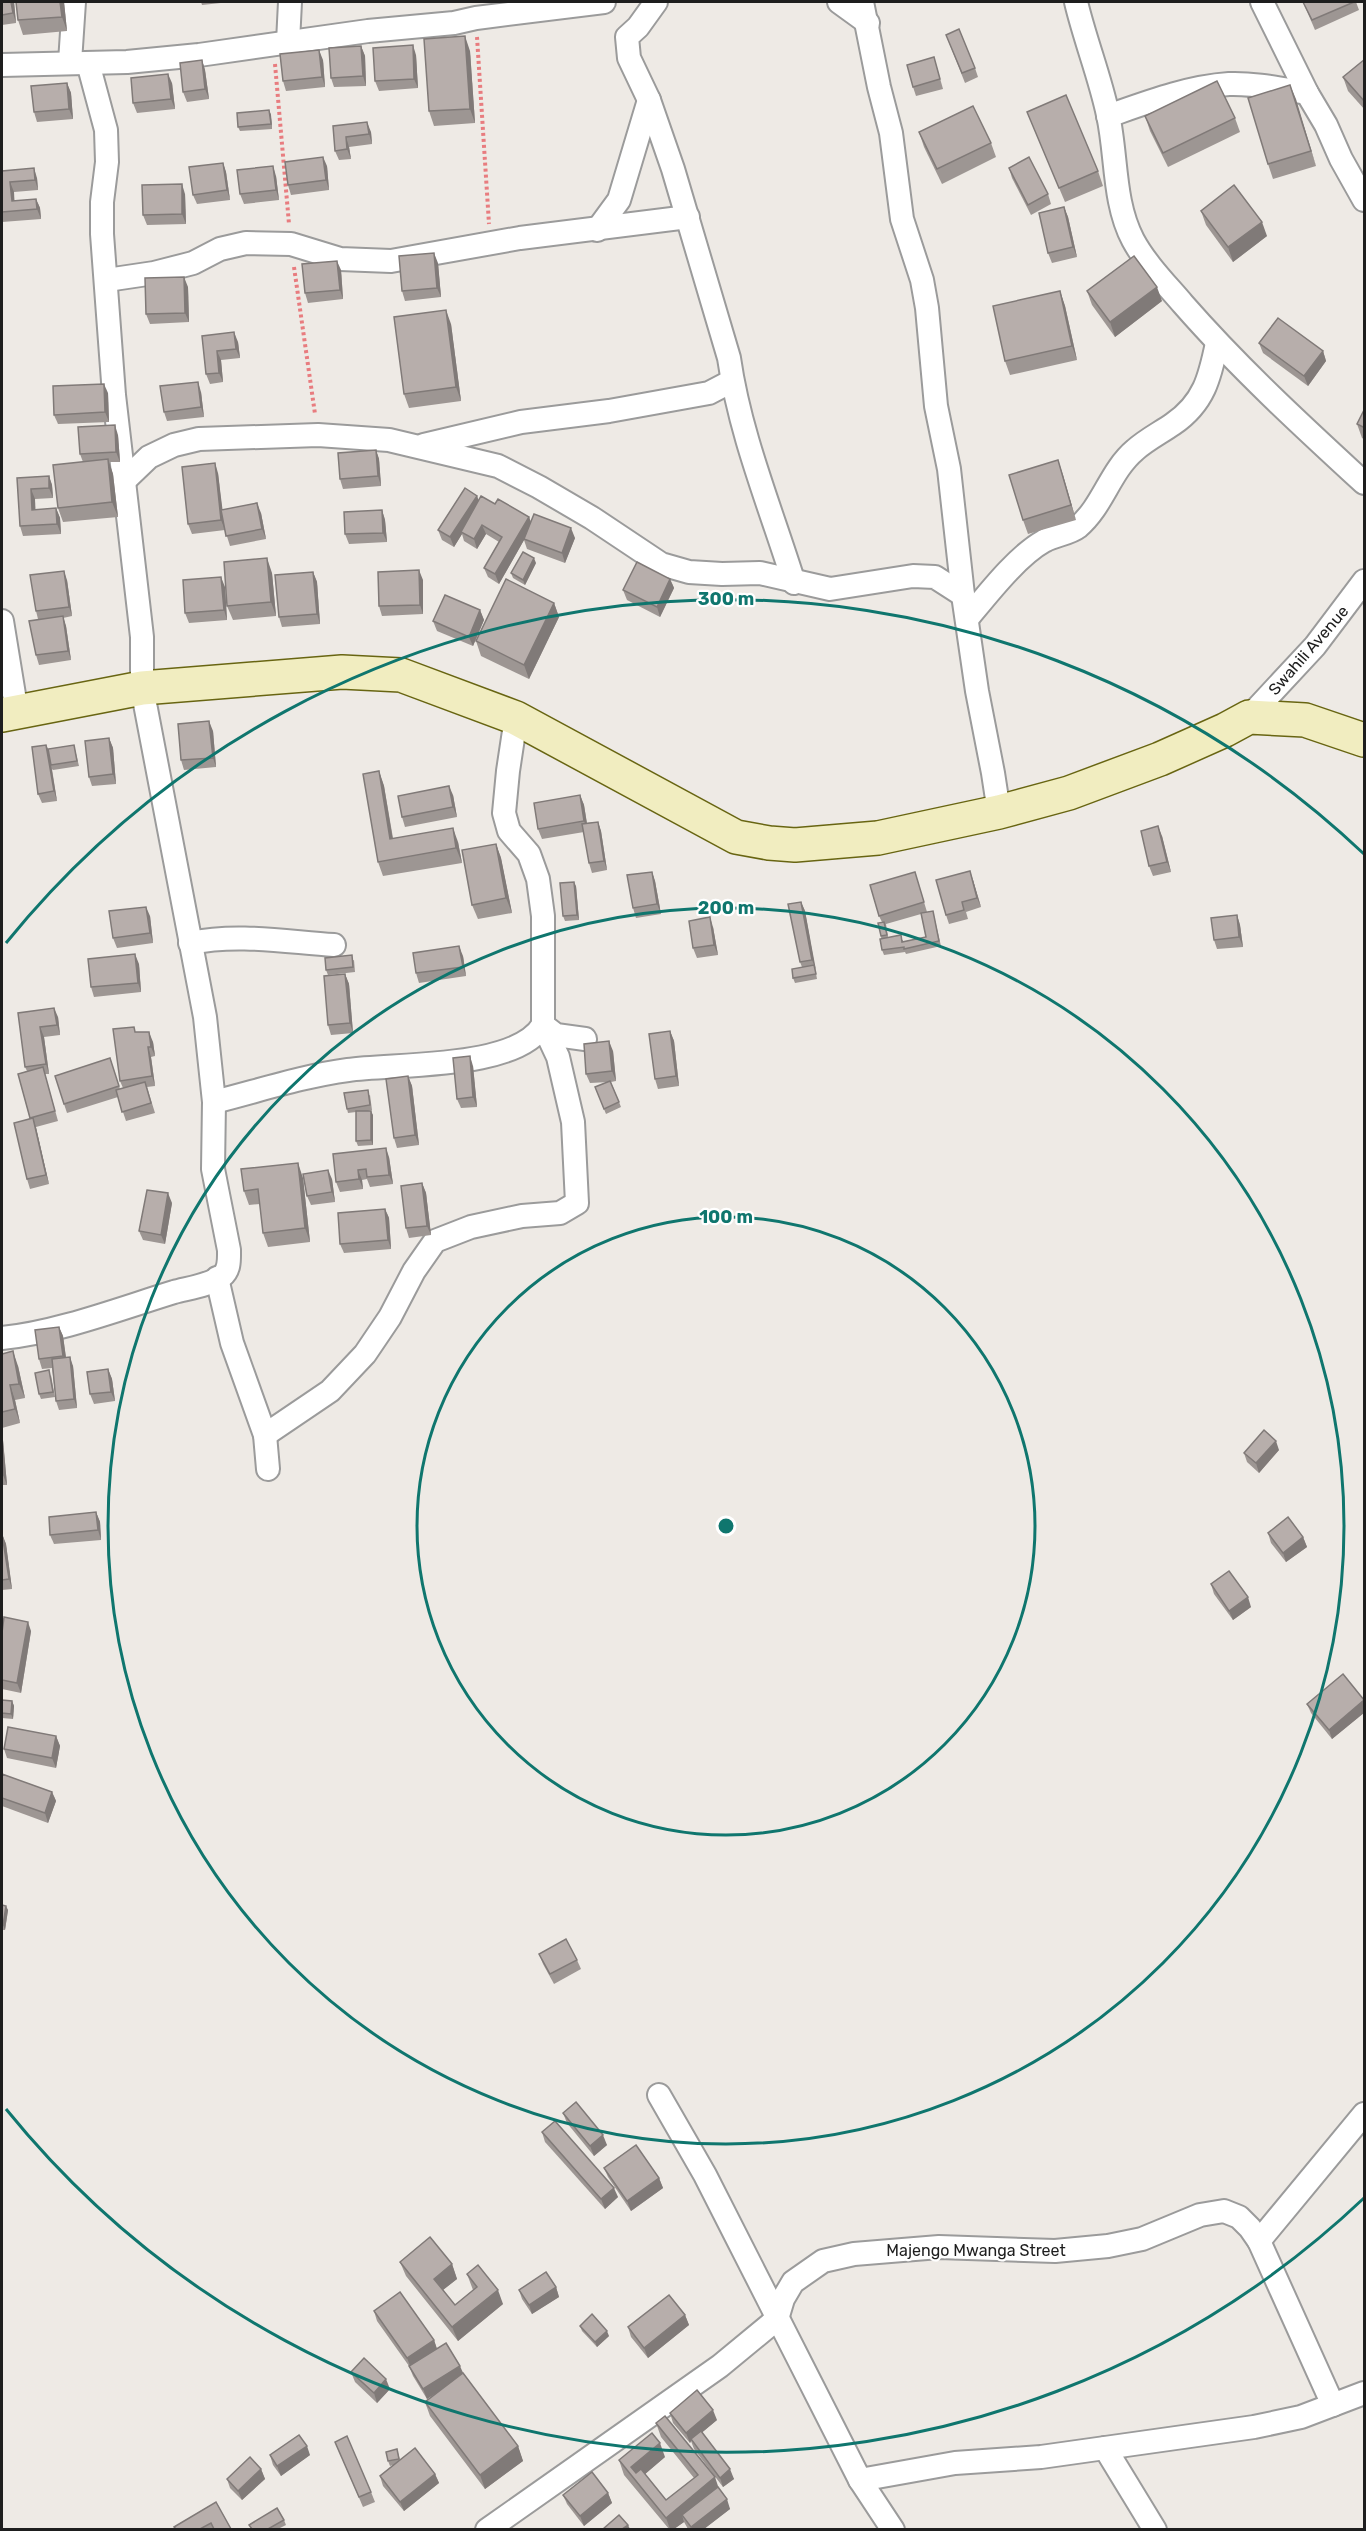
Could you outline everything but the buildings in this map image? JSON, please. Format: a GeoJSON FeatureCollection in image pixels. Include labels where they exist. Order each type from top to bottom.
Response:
{"type":"FeatureCollection","features":[{"type":"Feature","properties":{"kind":"street"},"geometry":{"type":"LineString","coordinates":[[2,1338],[17,1337],[106,1313],[217,1278],[223,1275],[230,1263],[213,1169],[214,1102],[205,1017],[164,793],[142,688],[142,637],[114,394],[102,234],[102,202],[107,162],[106,130],[79,63],[74,2]]}},
{"type":"Feature","properties":{"kind":"street"},"geometry":{"type":"LineString","coordinates":[[281,43],[290,2]]}},
{"type":"Feature","properties":{"kind":"street"},"geometry":{"type":"LineString","coordinates":[[2,65],[79,63],[199,54],[454,23],[477,10],[604,2]]}},
{"type":"Feature","properties":{"kind":"street"},"geometry":{"type":"LineString","coordinates":[[656,2],[638,27],[627,37],[629,58],[649,100],[688,217],[704,280],[729,358],[732,381],[753,458],[794,583]]}},
{"type":"Feature","properties":{"kind":"street"},"geometry":{"type":"LineString","coordinates":[[839,2],[865,12],[879,87],[891,133],[902,219],[922,280],[927,308],[936,406],[949,469],[963,595],[999,812]]}},
{"type":"Feature","properties":{"kind":"street"},"geometry":{"type":"LineString","coordinates":[[1076,2],[1084,38],[1108,116],[1117,180],[1132,238],[1146,261],[1217,343],[1365,483]]}},
{"type":"Feature","properties":{"kind":"street"},"geometry":{"type":"LineString","coordinates":[[1262,2],[1307,93],[1326,125],[1341,159],[1365,200]]}},
{"type":"Feature","properties":{"kind":"street"},"geometry":{"type":"LineString","coordinates":[[1108,116],[1196,88],[1231,84],[1307,93]]}},
{"type":"Feature","properties":{"kind":"street"},"geometry":{"type":"LineString","coordinates":[[597,230],[619,200],[649,100]]}},
{"type":"Feature","properties":{"kind":"street"},"geometry":{"type":"LineString","coordinates":[[107,280],[154,273],[193,263],[220,249],[246,243],[291,244],[340,259],[390,261],[490,243],[688,217]]}},
{"type":"Feature","properties":{"kind":"street"},"geometry":{"type":"LineString","coordinates":[[967,619],[993,587],[1029,552],[1044,541],[1076,528],[1090,515],[1120,465],[1136,449],[1176,422],[1197,402],[1210,379],[1217,343]]}},
{"type":"Feature","properties":{"kind":"street"},"geometry":{"type":"LineString","coordinates":[[420,446],[521,422],[609,411],[709,393],[732,381]]}},
{"type":"Feature","properties":{"kind":"street"},"geometry":{"type":"LineString","coordinates":[[125,480],[150,457],[182,443],[199,439],[318,435],[389,440],[498,466],[592,518],[661,564],[689,572],[760,573],[830,590],[913,576],[934,577],[963,595]]}},
{"type":"Feature","properties":{"kind":"street","name":"Swahili Avenue"},"geometry":{"type":"LineString","coordinates":[[1249,717],[1315,646],[1365,581]]}},
{"type":"Feature","properties":{"kind":"street"},"geometry":{"type":"LineString","coordinates":[[2,621],[9,714],[142,688],[342,672],[401,675],[516,718],[736,837],[769,843],[795,845],[878,838],[999,812],[1069,793],[1149,763],[1249,717],[1305,720],[1365,740]]}},
{"type":"Feature","properties":{"kind":"street"},"geometry":{"type":"LineString","coordinates":[[265,1435],[330,1392],[365,1354],[390,1317],[414,1271],[435,1241],[471,1227],[522,1216],[560,1213],[577,1203],[573,1122],[558,1056],[543,1025],[543,916],[538,879],[529,854],[509,831],[504,813],[507,771],[516,718]]}},
{"type":"Feature","properties":{"kind":"street"},"geometry":{"type":"LineString","coordinates":[[190,943],[210,939],[250,937],[334,945]]}},
{"type":"Feature","properties":{"kind":"street"},"geometry":{"type":"LineString","coordinates":[[543,1025],[556,1035],[585,1039]]}},
{"type":"Feature","properties":{"kind":"street"},"geometry":{"type":"LineString","coordinates":[[214,1102],[348,1070],[424,1066],[497,1053],[530,1041],[543,1025]]}},
{"type":"Feature","properties":{"kind":"street"},"geometry":{"type":"LineString","coordinates":[[217,1278],[232,1343],[265,1435],[268,1469]]}},
{"type":"Feature","properties":{"kind":"street"},"geometry":{"type":"LineString","coordinates":[[659,2095],[705,2175],[860,2480],[888,2528]]}},
{"type":"Feature","properties":{"kind":"street"},"geometry":{"type":"LineString","coordinates":[[1259,2241],[1365,2114]]}},
{"type":"Feature","properties":{"kind":"street","name":"Majengo Mwanga Street"},"geometry":{"type":"LineString","coordinates":[[487,2529],[720,2366],[777,2319],[783,2299],[793,2282],[807,2270],[823,2261],[854,2254],[939,2247],[1055,2251],[1108,2247],[1142,2239],[1200,2215],[1224,2211],[1239,2217],[1259,2241],[1334,2405]]}},
{"type":"Feature","properties":{"kind":"street"},"geometry":{"type":"LineString","coordinates":[[860,2480],[955,2463],[1041,2457],[1254,2427],[1301,2417],[1365,2393]]}},
{"type":"Feature","properties":{"kind":"street"},"geometry":{"type":"LineString","coordinates":[[1105,2448],[1155,2529]]}},
{"type":"Feature","properties":{"kind":"path"},"geometry":{"type":"LineString","coordinates":[[477,10],[490,243]]}},
{"type":"Feature","properties":{"kind":"path"},"geometry":{"type":"LineString","coordinates":[[281,43],[291,244],[318,435]]}}]}
